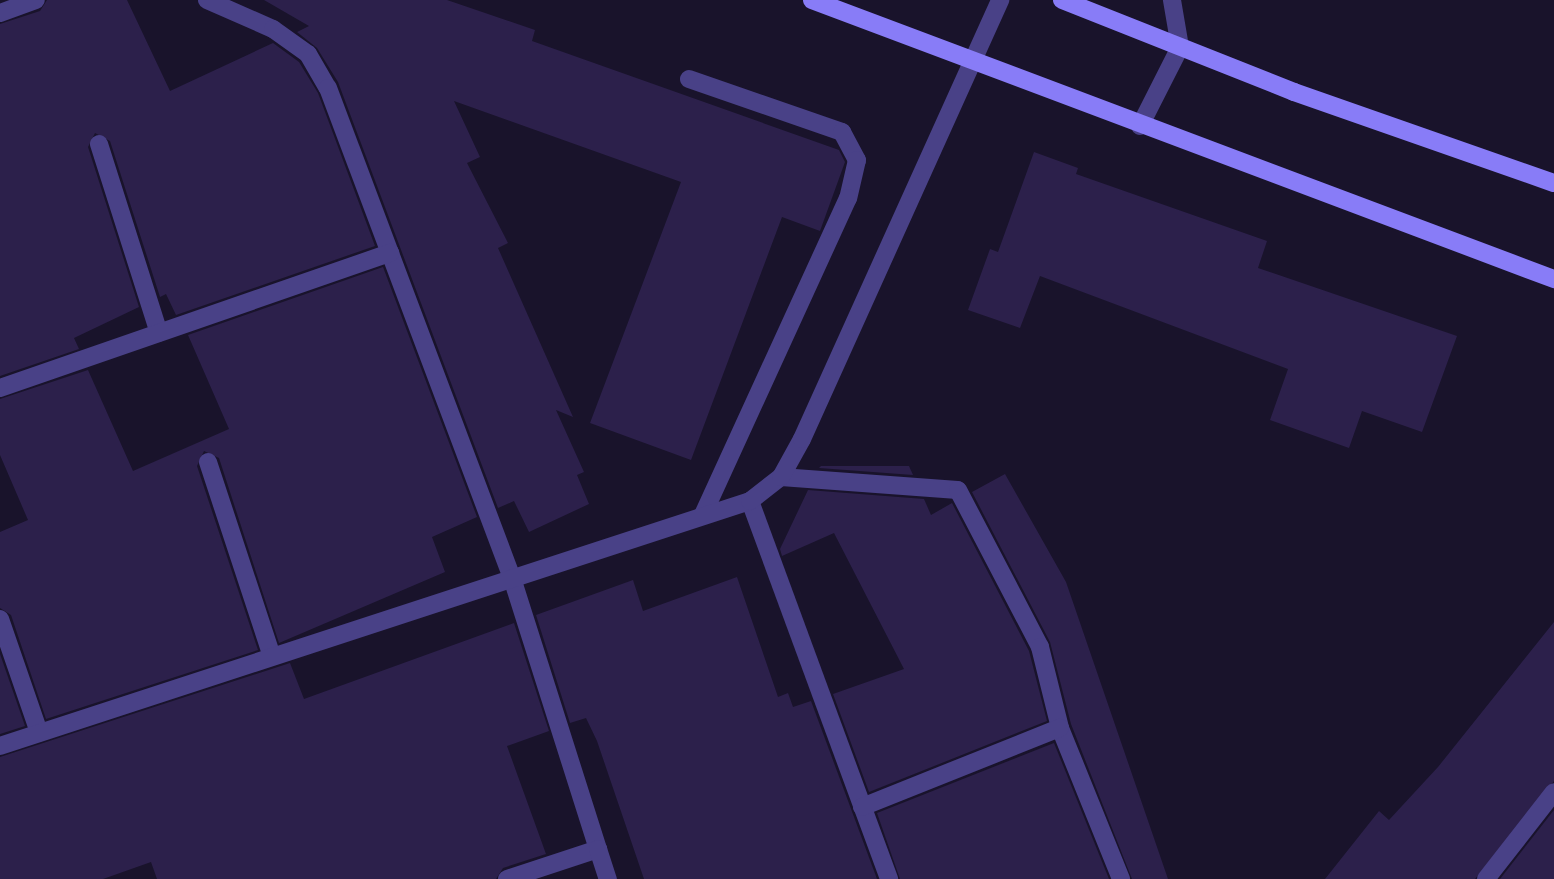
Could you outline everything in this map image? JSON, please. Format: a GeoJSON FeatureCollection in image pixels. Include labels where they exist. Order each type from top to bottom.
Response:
{"type":"FeatureCollection","features":[{"type":"Feature","properties":{"kind":"main road"},"geometry":{"type":"LineString","coordinates":[[812,0],[1140,126],[1554,279]]}},
{"type":"Feature","properties":{"kind":"main road"},"geometry":{"type":"LineString","coordinates":[[1062,0],[1180,47],[1554,183]]}},
{"type":"Feature","properties":{"kind":"street"},"geometry":{"type":"LineString","coordinates":[[0,13],[36,0]]}},
{"type":"Feature","properties":{"kind":"street"},"geometry":{"type":"LineString","coordinates":[[207,0],[273,29],[308,54],[328,88],[512,578],[608,879]]}},
{"type":"Feature","properties":{"kind":"street"},"geometry":{"type":"LineString","coordinates":[[0,746],[271,654],[750,501],[781,477],[974,63],[1000,0]]}},
{"type":"Feature","properties":{"kind":"street"},"geometry":{"type":"LineString","coordinates":[[1140,126],[1180,47],[1172,0]]}},
{"type":"Feature","properties":{"kind":"street"},"geometry":{"type":"LineString","coordinates":[[689,79],[842,132],[857,160],[848,198],[703,515]]}},
{"type":"Feature","properties":{"kind":"street"},"geometry":{"type":"LineString","coordinates":[[99,144],[159,333]]}},
{"type":"Feature","properties":{"kind":"street"},"geometry":{"type":"LineString","coordinates":[[0,388],[390,253]]}},
{"type":"Feature","properties":{"kind":"street"},"geometry":{"type":"LineString","coordinates":[[208,462],[271,654]]}},
{"type":"Feature","properties":{"kind":"street"},"geometry":{"type":"LineString","coordinates":[[781,477],[958,490],[1040,647],[1060,728],[1121,879]]}},
{"type":"Feature","properties":{"kind":"street"},"geometry":{"type":"LineString","coordinates":[[750,501],[889,879]]}},
{"type":"Feature","properties":{"kind":"street"},"geometry":{"type":"LineString","coordinates":[[0,619],[39,732]]}},
{"type":"Feature","properties":{"kind":"street"},"geometry":{"type":"LineString","coordinates":[[862,807],[1060,728]]}},
{"type":"Feature","properties":{"kind":"street"},"geometry":{"type":"LineString","coordinates":[[1486,879],[1554,792]]}},
{"type":"Feature","properties":{"kind":"street"},"geometry":{"type":"LineString","coordinates":[[507,879],[598,849]]}},
{"type":"Feature","properties":{"kind":"building"},"geometry":{"type":"Polygon","coordinates":[[[47,0],[127,0],[170,91],[273,43],[299,62],[318,93],[375,246],[176,315],[166,294],[160,297],[110,141],[95,133],[88,147],[139,307],[74,338],[79,349],[0,376],[0,24],[40,11],[47,0]]]}},
{"type":"Feature","properties":{"kind":"building"},"geometry":{"type":"Polygon","coordinates":[[[264,0],[447,0],[535,30],[532,41],[839,150],[845,162],[820,231],[782,217],[691,460],[590,423],[681,182],[454,101],[480,157],[467,163],[508,243],[498,248],[573,417],[556,410],[584,472],[577,475],[589,504],[529,532],[514,501],[498,508],[338,82],[317,48],[297,32],[309,26],[264,0]]]}},
{"type":"Feature","properties":{"kind":"building"},"geometry":{"type":"Polygon","coordinates":[[[1034,152],[1078,168],[1076,174],[1267,241],[1258,268],[1457,336],[1422,432],[1362,411],[1349,448],[1270,420],[1288,369],[1040,276],[1020,328],[968,310],[990,249],[998,252],[1034,152]]]}},
{"type":"Feature","properties":{"kind":"building"},"geometry":{"type":"Polygon","coordinates":[[[383,267],[477,517],[432,537],[445,572],[279,643],[219,458],[204,451],[197,466],[258,650],[46,719],[11,615],[0,608],[0,532],[28,520],[0,455],[0,399],[88,370],[133,471],[229,429],[188,335],[383,267]]]}},
{"type":"Feature","properties":{"kind":"building"},"geometry":{"type":"Polygon","coordinates":[[[909,466],[913,475],[819,468],[909,466]]]}},
{"type":"Feature","properties":{"kind":"building"},"geometry":{"type":"Polygon","coordinates":[[[1005,474],[1066,582],[1168,879],[1132,879],[1071,724],[1050,642],[972,492],[1005,474]]]}},
{"type":"Feature","properties":{"kind":"building"},"geometry":{"type":"Polygon","coordinates":[[[808,490],[924,499],[931,515],[952,503],[1029,651],[1047,721],[869,792],[833,694],[904,669],[834,533],[782,556],[780,549],[808,490]]]}},
{"type":"Feature","properties":{"kind":"building"},"geometry":{"type":"Polygon","coordinates":[[[737,577],[778,697],[788,693],[793,707],[811,701],[877,879],[644,879],[597,741],[586,718],[570,723],[536,615],[633,580],[643,611],[737,577]]]}},
{"type":"Feature","properties":{"kind":"building"},"geometry":{"type":"Polygon","coordinates":[[[1554,622],[1554,781],[1475,879],[1325,879],[1379,811],[1389,820],[1438,767],[1554,622]]]}},
{"type":"Feature","properties":{"kind":"building"},"geometry":{"type":"Polygon","coordinates":[[[514,623],[549,731],[507,746],[546,854],[503,868],[496,879],[157,879],[151,862],[103,879],[0,879],[0,757],[290,663],[304,699],[514,623]]]}},
{"type":"Feature","properties":{"kind":"building"},"geometry":{"type":"Polygon","coordinates":[[[0,654],[25,726],[0,734],[0,654]]]}},
{"type":"Feature","properties":{"kind":"building"},"geometry":{"type":"Polygon","coordinates":[[[1054,743],[1109,879],[900,879],[877,813],[1054,743]]]}},
{"type":"Feature","properties":{"kind":"building"},"geometry":{"type":"Polygon","coordinates":[[[1554,810],[1554,879],[1500,879],[1554,810]]]}}]}
